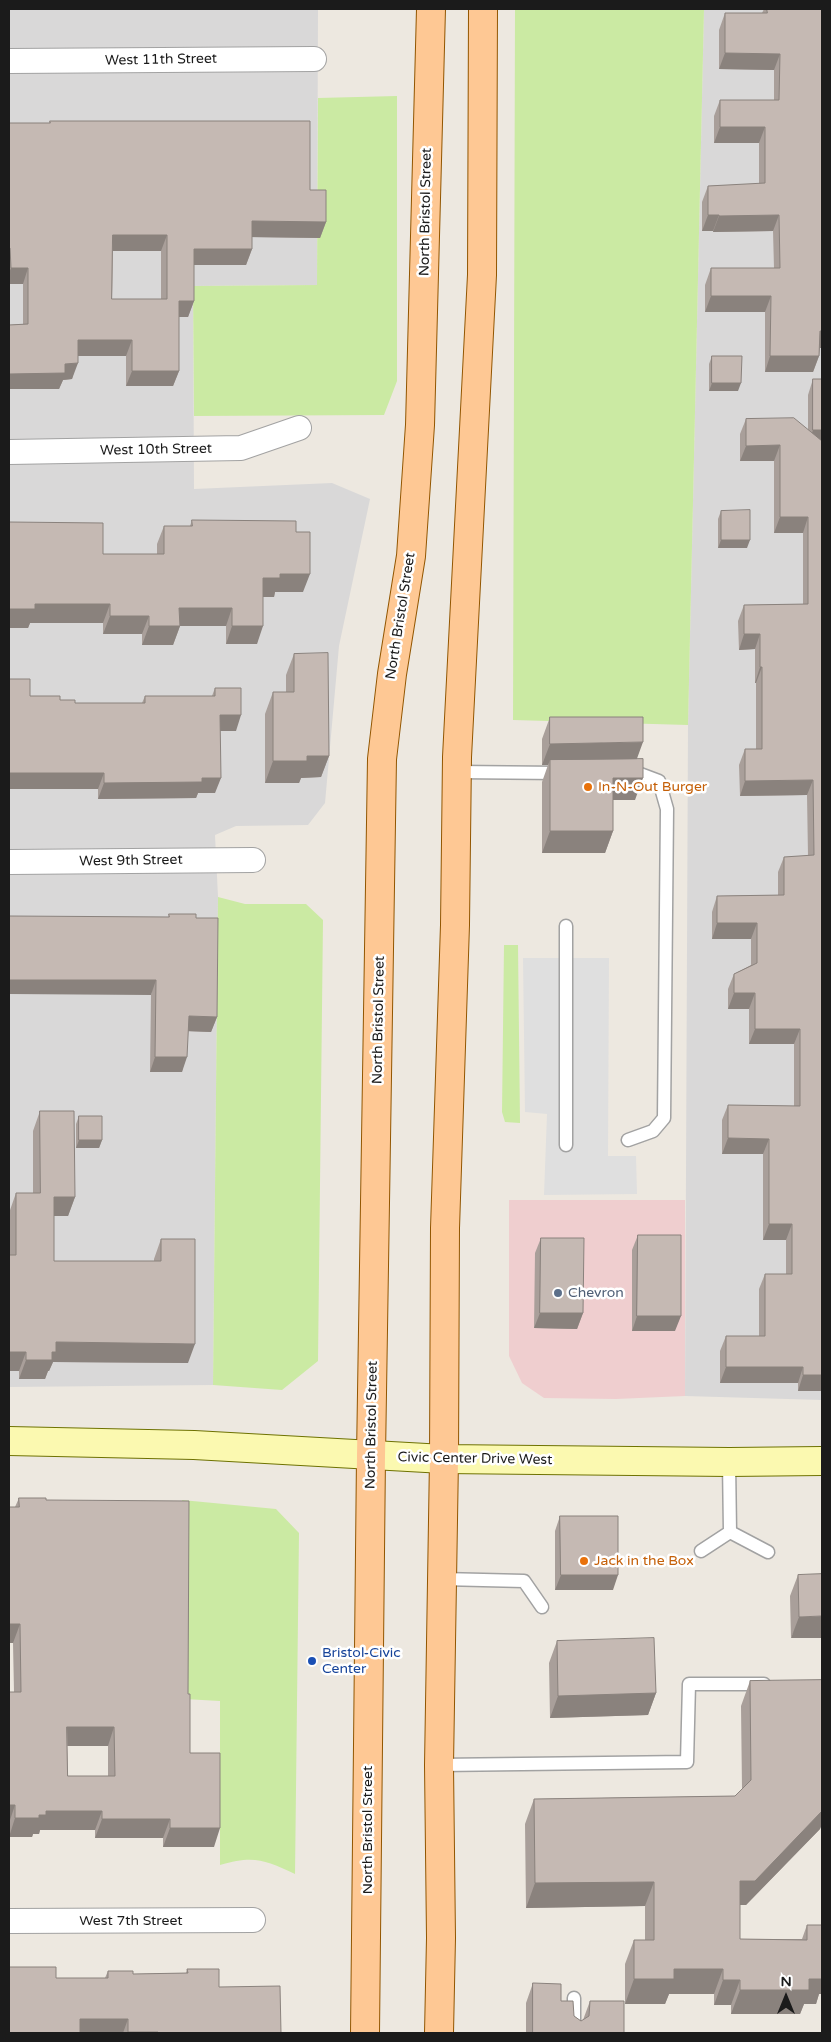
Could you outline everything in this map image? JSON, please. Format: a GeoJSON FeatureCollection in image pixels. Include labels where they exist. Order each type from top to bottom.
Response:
{"type":"FeatureCollection","features":[{"type":"Feature","properties":{"kind":"main road","name":"North Bristol Street"},"geometry":{"type":"LineString","coordinates":[[366,2033],[371,1456],[382,759],[392,674],[411,556],[420,425],[431,9]]}},
{"type":"Feature","properties":{"kind":"main road"},"geometry":{"type":"LineString","coordinates":[[439,2033],[441,1938],[439,1764],[444,1459],[445,1228],[455,925],[457,772],[482,275],[483,9]]}},
{"type":"Feature","properties":{"kind":"main road","name":"Civic Center Drive West"},"geometry":{"type":"LineString","coordinates":[[9,1441],[181,1444],[444,1459],[729,1462],[822,1460]]}},
{"type":"Feature","properties":{"kind":"street","name":"West 11th Street"},"geometry":{"type":"LineString","coordinates":[[9,61],[314,58]]}},
{"type":"Feature","properties":{"kind":"street","name":"West 10th Street"},"geometry":{"type":"LineString","coordinates":[[9,452],[241,448],[300,428]]}},
{"type":"Feature","properties":{"kind":"street","name":"West 9th Street"},"geometry":{"type":"LineString","coordinates":[[9,862],[253,860]]}},
{"type":"Feature","properties":{"kind":"street","name":"West 7th Street"},"geometry":{"type":"LineString","coordinates":[[9,1921],[253,1920]]}},
{"type":"Feature","properties":{"kind":"lane"},"geometry":{"type":"LineString","coordinates":[[457,772],[511,774],[570,773]]}},
{"type":"Feature","properties":{"kind":"lane"},"geometry":{"type":"LineString","coordinates":[[616,772],[635,772],[659,781],[668,809],[664,1118],[653,1130],[628,1140]]}},
{"type":"Feature","properties":{"kind":"lane"},"geometry":{"type":"LineString","coordinates":[[566,926],[566,1145]]}},
{"type":"Feature","properties":{"kind":"lane"},"geometry":{"type":"LineString","coordinates":[[729,1462],[730,1532]]}},
{"type":"Feature","properties":{"kind":"lane"},"geometry":{"type":"LineString","coordinates":[[701,1551],[730,1532]]}},
{"type":"Feature","properties":{"kind":"lane"},"geometry":{"type":"LineString","coordinates":[[730,1532],[768,1552]]}},
{"type":"Feature","properties":{"kind":"lane"},"geometry":{"type":"LineString","coordinates":[[442,1579],[524,1581],[542,1607]]}},
{"type":"Feature","properties":{"kind":"lane"},"geometry":{"type":"LineString","coordinates":[[439,1764],[687,1762],[689,1684],[774,1684]]}},
{"type":"Feature","properties":{"kind":"lane"},"geometry":{"type":"LineString","coordinates":[[574,1998],[574,2033]]}},
{"type":"Feature","properties":{"kind":"shaded area"},"geometry":{"type":"Polygon","coordinates":[[[9,9],[318,9],[317,285],[193,286],[194,489],[332,483],[370,499],[339,646],[325,803],[308,825],[236,826],[215,835],[218,897],[213,1385],[9,1387],[9,9]]]}},
{"type":"Feature","properties":{"kind":"shaded area"},"geometry":{"type":"Polygon","coordinates":[[[704,9],[822,9],[822,1400],[685,1396],[688,725],[704,9]]]}},
{"type":"Feature","properties":{"kind":"shaded area"},"geometry":{"type":"Polygon","coordinates":[[[523,958],[609,958],[608,1156],[636,1156],[637,1194],[544,1195],[547,1114],[525,1112],[523,958]]]}},
{"type":"Feature","properties":{"kind":"shaded area"},"geometry":{"type":"Polygon","coordinates":[[[509,1200],[685,1200],[685,1396],[616,1399],[544,1398],[522,1383],[509,1356],[509,1200]]]}},
{"type":"Feature","properties":{"kind":"green space"},"geometry":{"type":"Polygon","coordinates":[[[515,9],[704,9],[688,725],[513,720],[515,9]]]}},
{"type":"Feature","properties":{"kind":"green space"},"geometry":{"type":"Polygon","coordinates":[[[397,96],[397,381],[384,415],[194,416],[193,286],[317,285],[318,98],[397,96]]]}},
{"type":"Feature","properties":{"kind":"green space"},"geometry":{"type":"Polygon","coordinates":[[[218,897],[245,904],[306,904],[323,920],[318,1361],[282,1390],[213,1385],[218,897]]]}},
{"type":"Feature","properties":{"kind":"green space"},"geometry":{"type":"Polygon","coordinates":[[[504,945],[518,945],[520,1123],[505,1122],[502,1112],[504,945]]]}},
{"type":"Feature","properties":{"kind":"green space"},"geometry":{"type":"Polygon","coordinates":[[[182,1500],[276,1509],[299,1533],[295,1874],[259,1860],[242,1860],[220,1865],[220,1701],[184,1699],[182,1500]]]}},
{"type":"Feature","properties":{"kind":"building"},"geometry":{"type":"Polygon","coordinates":[[[767,9],[822,9],[822,331],[820,331],[819,356],[770,356],[771,296],[711,296],[711,268],[780,268],[779,215],[708,215],[708,186],[765,183],[765,127],[720,127],[720,100],[779,100],[780,54],[725,53],[725,13],[767,13],[767,9]]]}},
{"type":"Feature","properties":{"kind":"building"},"geometry":{"type":"Polygon","coordinates":[[[50,121],[310,121],[310,190],[326,190],[326,222],[252,221],[252,249],[194,249],[194,301],[179,301],[179,371],[132,371],[132,340],[78,340],[78,363],[65,364],[65,373],[9,374],[9,325],[28,324],[28,268],[11,268],[9,248],[9,123],[50,123],[50,121]],[[113,235],[112,299],[167,299],[167,235],[113,235]]]}},
{"type":"Feature","properties":{"kind":"building"},"geometry":{"type":"Polygon","coordinates":[[[712,356],[742,356],[741,383],[712,383],[712,356]]]}},
{"type":"Feature","properties":{"kind":"building"},"geometry":{"type":"Polygon","coordinates":[[[813,379],[822,379],[822,430],[813,430],[813,379]]]}},
{"type":"Feature","properties":{"kind":"building"},"geometry":{"type":"Polygon","coordinates":[[[794,418],[822,441],[822,1375],[803,1375],[803,1367],[726,1367],[726,1336],[765,1336],[765,1274],[792,1274],[792,1224],[769,1224],[769,1139],[728,1138],[728,1105],[800,1106],[800,1029],[755,1029],[755,993],[734,993],[734,974],[757,963],[757,923],[717,923],[717,896],[784,895],[784,857],[814,855],[813,780],[745,781],[745,749],[762,749],[762,667],[760,667],[760,634],[744,634],[744,605],[808,604],[808,517],[780,517],[780,445],[746,446],[746,419],[794,418]]]}},
{"type":"Feature","properties":{"kind":"building"},"geometry":{"type":"Polygon","coordinates":[[[750,510],[750,540],[721,540],[721,511],[750,510]]]}},
{"type":"Feature","properties":{"kind":"building"},"geometry":{"type":"Polygon","coordinates":[[[192,520],[296,521],[296,532],[310,532],[310,574],[280,574],[280,578],[263,578],[263,626],[232,626],[232,608],[179,608],[180,626],[149,626],[149,616],[110,616],[110,604],[35,604],[35,609],[9,609],[9,522],[103,523],[103,554],[164,554],[164,526],[192,526],[192,520]]]}},
{"type":"Feature","properties":{"kind":"building"},"geometry":{"type":"Polygon","coordinates":[[[328,653],[329,756],[307,756],[307,761],[273,761],[273,692],[294,692],[294,654],[328,653]]]}},
{"type":"Feature","properties":{"kind":"building"},"geometry":{"type":"Polygon","coordinates":[[[9,679],[30,679],[30,696],[60,696],[60,700],[75,700],[75,703],[145,703],[145,696],[215,696],[215,688],[241,688],[241,715],[220,715],[221,778],[202,778],[202,782],[104,783],[104,773],[9,773],[9,679]]]}},
{"type":"Feature","properties":{"kind":"building"},"geometry":{"type":"Polygon","coordinates":[[[550,717],[643,717],[643,742],[550,744],[550,717]]]}},
{"type":"Feature","properties":{"kind":"building"},"geometry":{"type":"Polygon","coordinates":[[[643,759],[643,778],[613,778],[613,831],[550,831],[550,760],[643,759]]]}},
{"type":"Feature","properties":{"kind":"building"},"geometry":{"type":"Polygon","coordinates":[[[169,914],[196,914],[196,918],[218,918],[217,1017],[189,1016],[187,1057],[155,1057],[156,980],[9,980],[9,916],[169,917],[169,914]]]}},
{"type":"Feature","properties":{"kind":"building"},"geometry":{"type":"Polygon","coordinates":[[[40,1111],[74,1111],[75,1197],[54,1197],[54,1261],[161,1261],[161,1239],[195,1239],[195,1344],[56,1342],[56,1352],[52,1352],[52,1360],[26,1360],[26,1352],[9,1352],[9,1255],[16,1255],[16,1193],[40,1193],[40,1111]]]}},
{"type":"Feature","properties":{"kind":"building"},"geometry":{"type":"Polygon","coordinates":[[[79,1116],[102,1116],[102,1140],[79,1140],[79,1116]]]}},
{"type":"Feature","properties":{"kind":"building"},"geometry":{"type":"Polygon","coordinates":[[[638,1235],[681,1235],[681,1316],[637,1316],[638,1235]]]}},
{"type":"Feature","properties":{"kind":"building"},"geometry":{"type":"Polygon","coordinates":[[[541,1238],[584,1238],[583,1313],[540,1313],[541,1238]]]}},
{"type":"Feature","properties":{"kind":"building"},"geometry":{"type":"Polygon","coordinates":[[[19,1498],[46,1498],[46,1500],[189,1501],[188,1694],[190,1694],[190,1753],[220,1753],[220,1828],[170,1828],[170,1819],[102,1819],[102,1811],[46,1811],[46,1815],[39,1815],[39,1818],[15,1818],[15,1805],[9,1805],[9,1692],[21,1692],[20,1624],[9,1624],[9,1507],[19,1507],[19,1498]],[[67,1727],[68,1776],[115,1776],[114,1727],[67,1727]]]}},
{"type":"Feature","properties":{"kind":"building","name":"Jack in the Box"},"geometry":{"type":"Polygon","coordinates":[[[560,1516],[618,1516],[618,1575],[561,1575],[560,1516]]]}},
{"type":"Feature","properties":{"kind":"building"},"geometry":{"type":"Polygon","coordinates":[[[822,1574],[822,1616],[799,1617],[798,1575],[822,1574]]]}},
{"type":"Feature","properties":{"kind":"building"},"geometry":{"type":"Polygon","coordinates":[[[654,1638],[656,1693],[558,1696],[557,1641],[654,1638]]]}},
{"type":"Feature","properties":{"kind":"building"},"geometry":{"type":"Polygon","coordinates":[[[822,1680],[822,1811],[755,1881],[740,1881],[740,1939],[807,1940],[807,1925],[822,1925],[822,1979],[809,1979],[809,1990],[740,1990],[740,1980],[723,1980],[723,1969],[674,1969],[674,1979],[634,1979],[634,1940],[654,1940],[654,1882],[535,1883],[534,1799],[735,1796],[751,1780],[750,1681],[822,1680]]]}},
{"type":"Feature","properties":{"kind":"building"},"geometry":{"type":"Polygon","coordinates":[[[9,1967],[56,1967],[56,1978],[108,1978],[108,1971],[133,1971],[133,1974],[188,1973],[187,1969],[219,1969],[219,1987],[280,1986],[281,2033],[128,2032],[128,2019],[80,2019],[80,2033],[9,2033],[9,1967]]]}},
{"type":"Feature","properties":{"kind":"building"},"geometry":{"type":"Polygon","coordinates":[[[533,1983],[561,1984],[561,2001],[573,2001],[574,2016],[581,2021],[589,2016],[590,2001],[624,2001],[624,2033],[533,2033],[533,1983]]]}},
{"type":"Feature","properties":{"kind":"place","name":"In-N-Out Burger"},"geometry":{"type":"Point","coordinates":[588,787]}},
{"type":"Feature","properties":{"kind":"place","name":"Chevron"},"geometry":{"type":"Point","coordinates":[558,1293]}},
{"type":"Feature","properties":{"kind":"place","name":"Jack in the Box"},"geometry":{"type":"Point","coordinates":[584,1561]}},
{"type":"Feature","properties":{"kind":"place","name":"Bristol-Civic Center"},"geometry":{"type":"Point","coordinates":[312,1661]}}]}
